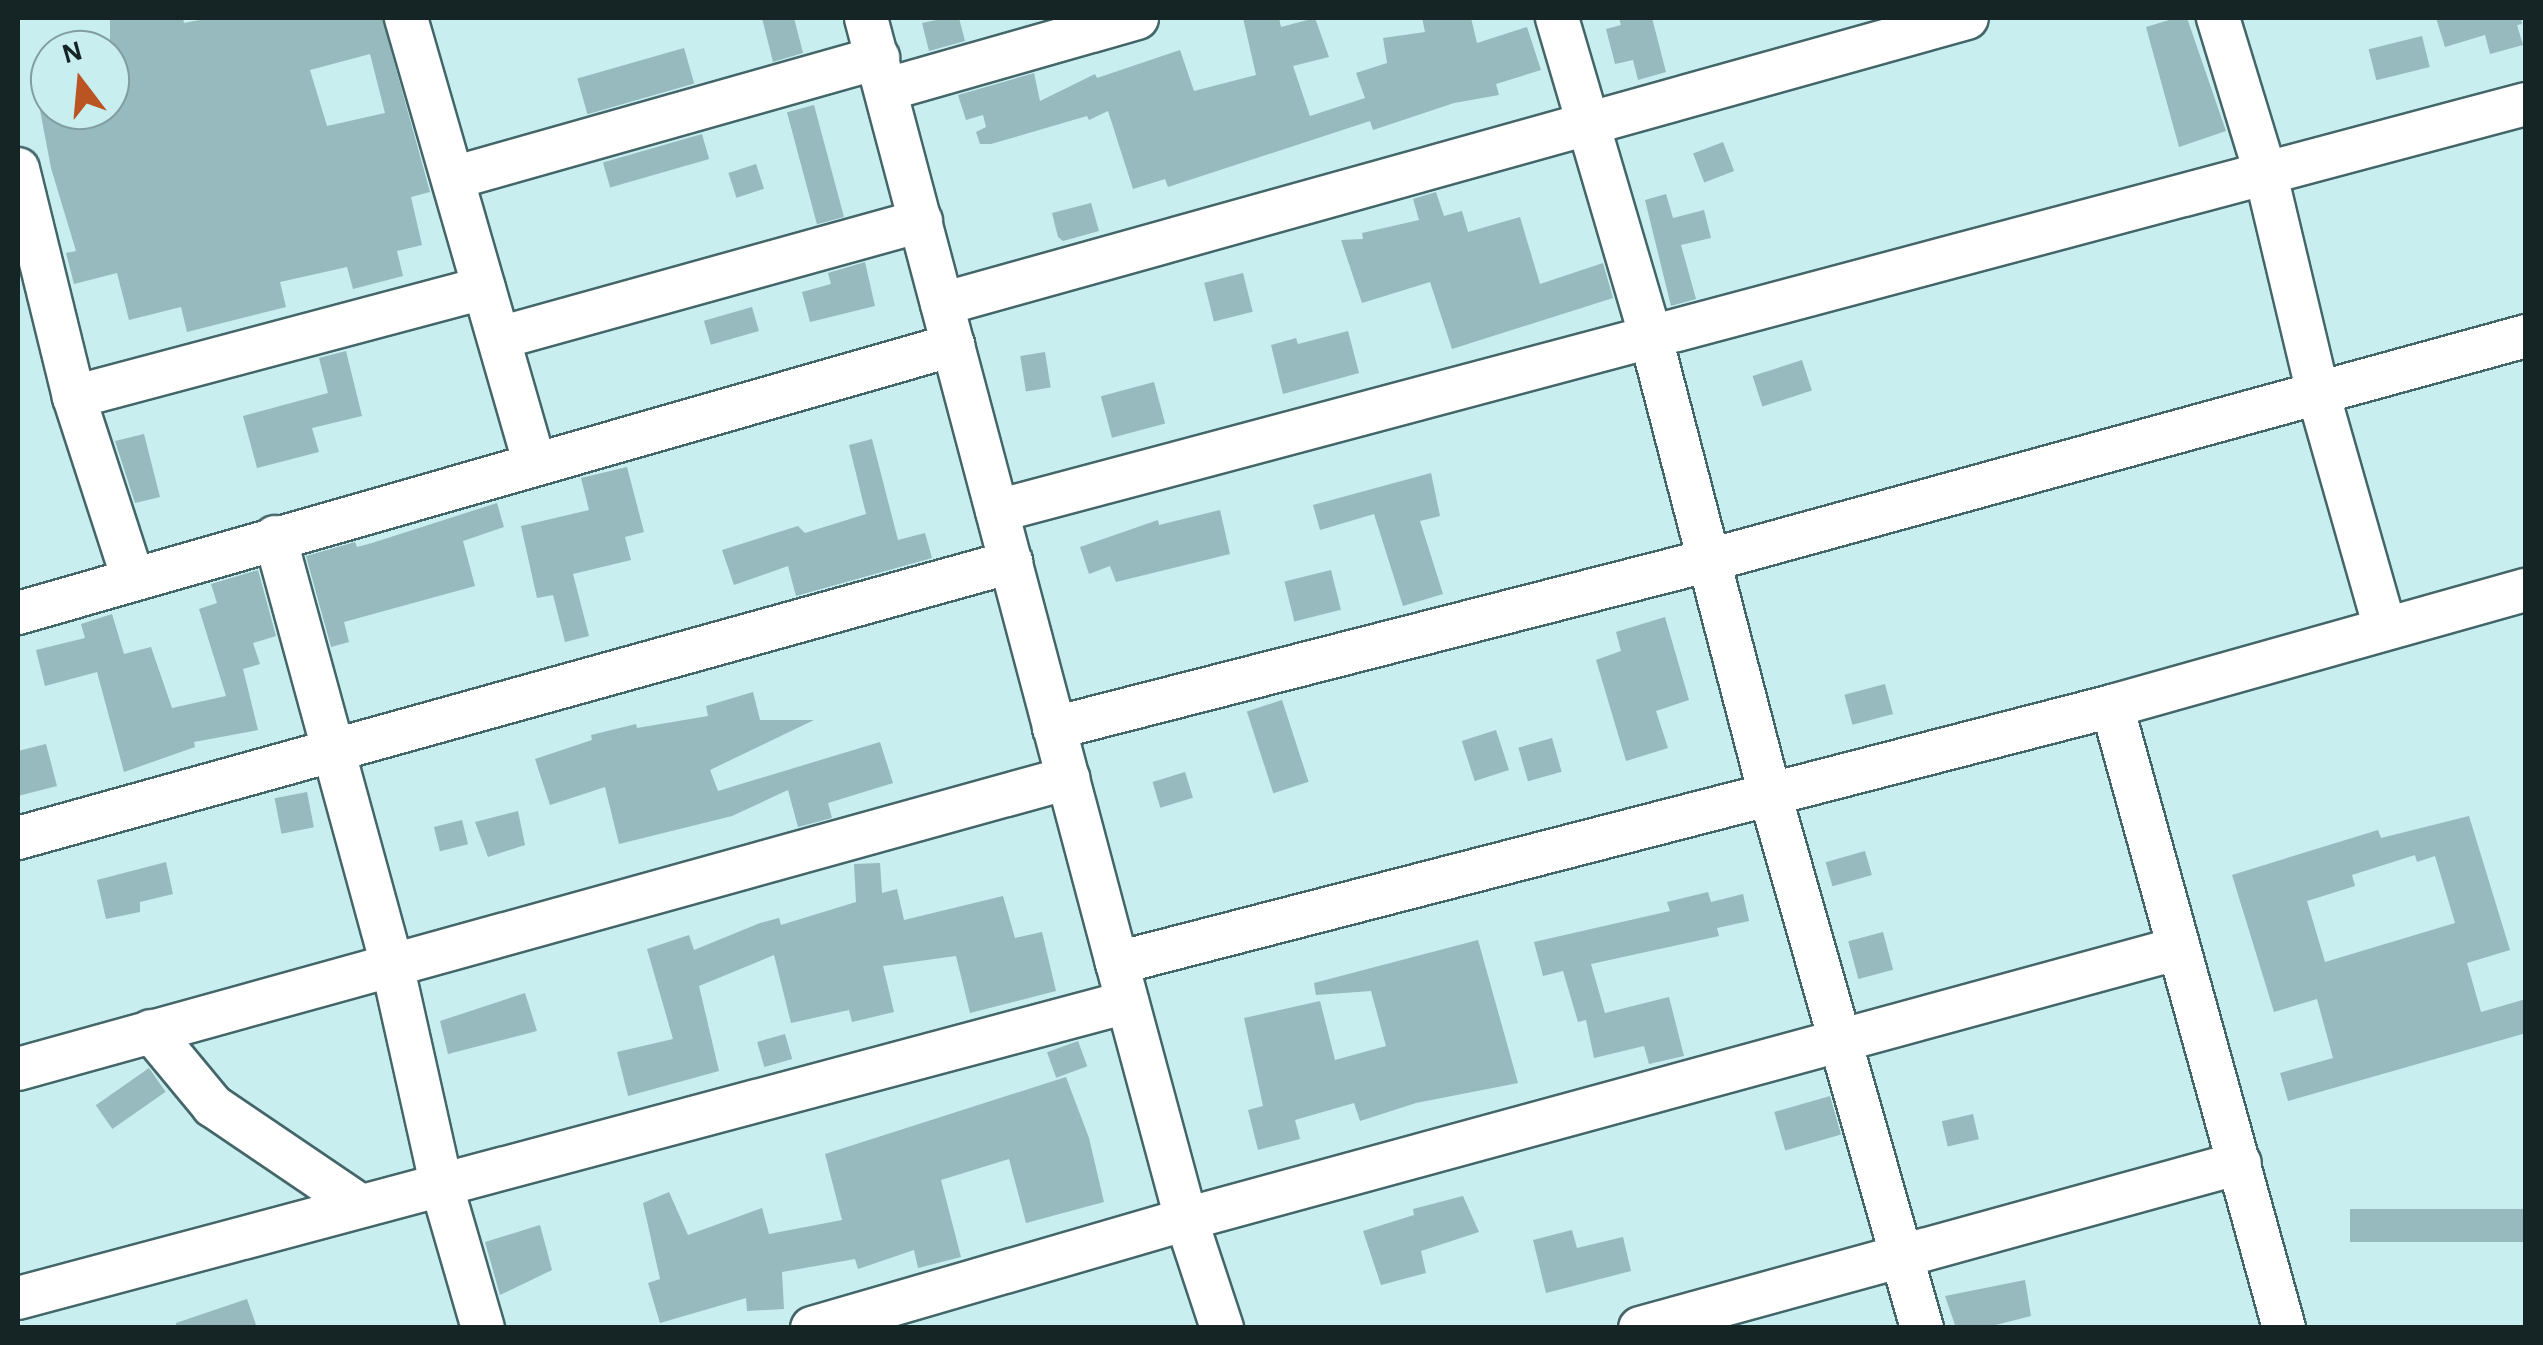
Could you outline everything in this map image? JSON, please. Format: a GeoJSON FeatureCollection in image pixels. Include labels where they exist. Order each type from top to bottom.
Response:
{"type":"FeatureCollection","features":[{"type":"Feature","properties":{"kind":"street"},"geometry":{"type":"LineString","coordinates":[[410,18],[536,464]]}},
{"type":"Feature","properties":{"kind":"street"},"geometry":{"type":"LineString","coordinates":[[866,18],[1186,1219],[1222,1328]]}},
{"type":"Feature","properties":{"kind":"street"},"geometry":{"type":"LineString","coordinates":[[453,178],[883,74],[1137,18]]}},
{"type":"Feature","properties":{"kind":"street"},"geometry":{"type":"LineString","coordinates":[[1557,18],[1651,338],[1770,796],[1922,1328]]}},
{"type":"Feature","properties":{"kind":"street"},"geometry":{"type":"LineString","coordinates":[[942,304],[1967,18]]}},
{"type":"Feature","properties":{"kind":"street"},"geometry":{"type":"LineString","coordinates":[[2218,18],[2266,175],[2318,393],[2384,628]]}},
{"type":"Feature","properties":{"kind":"street"},"geometry":{"type":"LineString","coordinates":[[997,511],[2526,104]]}},
{"type":"Feature","properties":{"kind":"street"},"geometry":{"type":"LineString","coordinates":[[18,169],[74,397],[133,580]]}},
{"type":"Feature","properties":{"kind":"street"},"geometry":{"type":"LineString","coordinates":[[499,338],[921,221]]}},
{"type":"Feature","properties":{"kind":"street"},"geometry":{"type":"LineString","coordinates":[[74,397],[484,288]]}},
{"type":"Feature","properties":{"kind":"street"},"geometry":{"type":"LineString","coordinates":[[1054,728],[1710,560],[2526,336]]}},
{"type":"Feature","properties":{"kind":"street"},"geometry":{"type":"LineString","coordinates":[[18,613],[952,345]]}},
{"type":"Feature","properties":{"kind":"street"},"geometry":{"type":"LineString","coordinates":[[275,537],[392,964],[442,1187],[483,1328]]}},
{"type":"Feature","properties":{"kind":"street"},"geometry":{"type":"LineString","coordinates":[[18,838],[1010,562]]}},
{"type":"Feature","properties":{"kind":"street"},"geometry":{"type":"LineString","coordinates":[[18,1298],[358,1204],[442,1187],[1122,982],[1770,796],[2112,706],[2526,590]]}},
{"type":"Feature","properties":{"kind":"street"},"geometry":{"type":"LineString","coordinates":[[2112,706],[2284,1328]]}},
{"type":"Feature","properties":{"kind":"street"},"geometry":{"type":"LineString","coordinates":[[18,1068],[1068,778]]}},
{"type":"Feature","properties":{"kind":"street"},"geometry":{"type":"LineString","coordinates":[[812,1328],[1186,1219],[2179,948]]}},
{"type":"Feature","properties":{"kind":"street"},"geometry":{"type":"LineString","coordinates":[[152,1031],[213,1106],[358,1204]]}},
{"type":"Feature","properties":{"kind":"street"},"geometry":{"type":"LineString","coordinates":[[1640,1328],[2240,1164]]}},
{"type":"Feature","properties":{"kind":"building"},"geometry":{"type":"Polygon","coordinates":[[[110,18],[183,18],[184,23],[210,18],[382,18],[430,192],[411,197],[422,245],[397,251],[403,276],[353,289],[347,267],[280,282],[286,307],[187,332],[181,307],[129,320],[117,273],[74,284],[66,253],[76,251],[44,130],[130,130],[130,30],[110,30],[110,18]],[[370,54],[310,70],[327,126],[385,113],[370,54]]]}},
{"type":"Feature","properties":{"kind":"building"},"geometry":{"type":"Polygon","coordinates":[[[762,18],[794,18],[803,53],[773,62],[762,18]]]}},
{"type":"Feature","properties":{"kind":"building"},"geometry":{"type":"Polygon","coordinates":[[[959,18],[965,41],[929,51],[922,23],[959,18]]]}},
{"type":"Feature","properties":{"kind":"building"},"geometry":{"type":"Polygon","coordinates":[[[1243,18],[1279,18],[1281,27],[1315,18],[1329,57],[1293,66],[1310,116],[1365,98],[1356,73],[1387,63],[1383,38],[1425,32],[1422,18],[1471,18],[1477,43],[1527,27],[1541,70],[1496,84],[1499,95],[1454,103],[1373,130],[1370,121],[1168,187],[1165,179],[1133,189],[1108,111],[1089,120],[1087,116],[980,144],[976,132],[986,127],[983,115],[966,120],[958,95],[1034,73],[1040,101],[1095,74],[1097,78],[1180,50],[1194,91],[1256,75],[1243,18]]]}},
{"type":"Feature","properties":{"kind":"building"},"geometry":{"type":"Polygon","coordinates":[[[1619,18],[1652,18],[1666,72],[1638,80],[1633,60],[1615,64],[1606,29],[1621,25],[1619,18]]]}},
{"type":"Feature","properties":{"kind":"building"},"geometry":{"type":"Polygon","coordinates":[[[2187,18],[2226,131],[2179,147],[2146,27],[2187,18]]]}},
{"type":"Feature","properties":{"kind":"building"},"geometry":{"type":"Polygon","coordinates":[[[2436,18],[2521,18],[2522,24],[2517,25],[2523,45],[2490,54],[2485,35],[2445,47],[2436,18]]]}},
{"type":"Feature","properties":{"kind":"building"},"geometry":{"type":"Polygon","coordinates":[[[2422,36],[2430,67],[2376,80],[2369,49],[2422,36]]]}},
{"type":"Feature","properties":{"kind":"building"},"geometry":{"type":"Polygon","coordinates":[[[684,48],[694,84],[587,114],[577,79],[684,48]]]}},
{"type":"Feature","properties":{"kind":"building"},"geometry":{"type":"Polygon","coordinates":[[[814,105],[844,217],[817,224],[787,112],[814,105]]]}},
{"type":"Feature","properties":{"kind":"building"},"geometry":{"type":"Polygon","coordinates":[[[702,134],[709,159],[610,187],[603,162],[702,134]]]}},
{"type":"Feature","properties":{"kind":"building"},"geometry":{"type":"Polygon","coordinates":[[[1723,142],[1734,171],[1704,182],[1693,153],[1723,142]]]}},
{"type":"Feature","properties":{"kind":"building"},"geometry":{"type":"Polygon","coordinates":[[[756,164],[764,189],[736,198],[728,173],[756,164]]]}},
{"type":"Feature","properties":{"kind":"building"},"geometry":{"type":"Polygon","coordinates":[[[1436,192],[1444,216],[1462,211],[1468,232],[1520,217],[1540,284],[1603,263],[1613,298],[1452,349],[1430,282],[1362,303],[1341,240],[1363,239],[1362,233],[1419,220],[1413,199],[1436,192]]]}},
{"type":"Feature","properties":{"kind":"building"},"geometry":{"type":"Polygon","coordinates":[[[1666,194],[1673,218],[1704,210],[1711,238],[1681,245],[1696,299],[1671,306],[1645,200],[1666,194]]]}},
{"type":"Feature","properties":{"kind":"building"},"geometry":{"type":"Polygon","coordinates":[[[1091,203],[1099,231],[1063,241],[1058,237],[1052,213],[1091,203]]]}},
{"type":"Feature","properties":{"kind":"building"},"geometry":{"type":"Polygon","coordinates":[[[865,262],[875,306],[810,322],[802,292],[831,284],[828,273],[865,262]]]}},
{"type":"Feature","properties":{"kind":"building"},"geometry":{"type":"Polygon","coordinates":[[[1243,273],[1253,312],[1214,321],[1204,283],[1243,273]]]}},
{"type":"Feature","properties":{"kind":"building"},"geometry":{"type":"Polygon","coordinates":[[[752,307],[759,331],[711,345],[704,321],[752,307]]]}},
{"type":"Feature","properties":{"kind":"building"},"geometry":{"type":"Polygon","coordinates":[[[1348,331],[1359,373],[1283,394],[1271,345],[1296,338],[1298,344],[1348,331]]]}},
{"type":"Feature","properties":{"kind":"building"},"geometry":{"type":"Polygon","coordinates":[[[346,351],[362,416],[312,428],[319,452],[257,468],[243,416],[328,393],[319,358],[346,351]]]}},
{"type":"Feature","properties":{"kind":"building"},"geometry":{"type":"Polygon","coordinates":[[[1045,352],[1051,388],[1026,391],[1020,356],[1045,352]]]}},
{"type":"Feature","properties":{"kind":"building"},"geometry":{"type":"Polygon","coordinates":[[[1802,360],[1812,390],[1762,407],[1753,376],[1802,360]]]}},
{"type":"Feature","properties":{"kind":"building"},"geometry":{"type":"Polygon","coordinates":[[[1154,382],[1165,424],[1112,438],[1101,396],[1154,382]]]}},
{"type":"Feature","properties":{"kind":"building"},"geometry":{"type":"Polygon","coordinates":[[[144,434],[160,497],[135,503],[115,441],[144,434]]]}},
{"type":"Feature","properties":{"kind":"building"},"geometry":{"type":"Polygon","coordinates":[[[872,439],[898,540],[925,533],[932,558],[796,596],[788,566],[734,585],[722,550],[798,526],[805,533],[866,514],[849,445],[872,439]]]}},
{"type":"Feature","properties":{"kind":"building"},"geometry":{"type":"Polygon","coordinates":[[[627,467],[644,532],[625,537],[631,560],[573,574],[589,636],[565,642],[553,595],[537,598],[521,526],[589,510],[581,478],[627,467]]]}},
{"type":"Feature","properties":{"kind":"building"},"geometry":{"type":"Polygon","coordinates":[[[1431,473],[1440,516],[1420,521],[1443,594],[1403,606],[1374,514],[1320,530],[1313,505],[1431,473]]]}},
{"type":"Feature","properties":{"kind":"building"},"geometry":{"type":"Polygon","coordinates":[[[497,503],[504,527],[463,541],[475,586],[344,622],[349,642],[331,647],[306,556],[355,542],[357,547],[372,543],[497,503]]]}},
{"type":"Feature","properties":{"kind":"building"},"geometry":{"type":"Polygon","coordinates":[[[1220,510],[1230,554],[1116,582],[1110,566],[1089,574],[1080,547],[1158,520],[1159,525],[1220,510]]]}},
{"type":"Feature","properties":{"kind":"building"},"geometry":{"type":"Polygon","coordinates":[[[258,570],[276,636],[253,643],[260,664],[243,669],[258,730],[194,742],[195,747],[124,772],[97,672],[45,686],[36,650],[85,638],[81,624],[112,614],[124,654],[151,647],[172,708],[226,696],[199,609],[217,603],[211,584],[258,570]]]}},
{"type":"Feature","properties":{"kind":"building"},"geometry":{"type":"Polygon","coordinates":[[[1331,570],[1341,610],[1294,621],[1284,582],[1331,570]]]}},
{"type":"Feature","properties":{"kind":"building"},"geometry":{"type":"Polygon","coordinates":[[[1665,617],[1689,700],[1656,711],[1668,748],[1626,761],[1596,660],[1621,651],[1616,632],[1665,617]]]}},
{"type":"Feature","properties":{"kind":"building"},"geometry":{"type":"Polygon","coordinates":[[[1885,684],[1893,714],[1852,725],[1844,695],[1885,684]]]}},
{"type":"Feature","properties":{"kind":"building"},"geometry":{"type":"Polygon","coordinates":[[[753,692],[760,720],[814,720],[710,770],[718,791],[880,742],[893,783],[828,803],[832,818],[798,827],[788,790],[732,816],[619,844],[605,787],[550,805],[535,759],[592,740],[591,735],[636,724],[637,728],[708,716],[706,706],[753,692]]]}},
{"type":"Feature","properties":{"kind":"building"},"geometry":{"type":"Polygon","coordinates":[[[1282,700],[1309,782],[1273,793],[1247,711],[1282,700]]]}},
{"type":"Feature","properties":{"kind":"building"},"geometry":{"type":"Polygon","coordinates":[[[1496,730],[1509,770],[1475,781],[1462,741],[1496,730]]]}},
{"type":"Feature","properties":{"kind":"building"},"geometry":{"type":"Polygon","coordinates":[[[1552,738],[1562,772],[1528,781],[1518,748],[1552,738]]]}},
{"type":"Feature","properties":{"kind":"building"},"geometry":{"type":"Polygon","coordinates":[[[46,744],[57,786],[18,796],[18,751],[46,744]]]}},
{"type":"Feature","properties":{"kind":"building"},"geometry":{"type":"Polygon","coordinates":[[[1185,772],[1193,798],[1160,808],[1152,782],[1185,772]]]}},
{"type":"Feature","properties":{"kind":"building"},"geometry":{"type":"Polygon","coordinates":[[[307,792],[314,827],[281,834],[275,798],[307,792]]]}},
{"type":"Feature","properties":{"kind":"building"},"geometry":{"type":"Polygon","coordinates":[[[518,811],[525,845],[488,857],[475,822],[518,811]]]}},
{"type":"Feature","properties":{"kind":"building"},"geometry":{"type":"Polygon","coordinates":[[[2469,816],[2510,950],[2467,963],[2481,1012],[2526,999],[2526,1033],[2288,1101],[2280,1073],[2333,1058],[2317,999],[2274,1012],[2232,875],[2378,830],[2381,838],[2469,816]],[[2415,855],[2352,875],[2355,886],[2307,901],[2325,962],[2455,923],[2435,856],[2417,862],[2415,855]]]}},
{"type":"Feature","properties":{"kind":"building"},"geometry":{"type":"Polygon","coordinates":[[[462,820],[468,844],[440,851],[434,827],[462,820]]]}},
{"type":"Feature","properties":{"kind":"building"},"geometry":{"type":"Polygon","coordinates":[[[1865,851],[1872,875],[1832,886],[1826,862],[1865,851]]]}},
{"type":"Feature","properties":{"kind":"building"},"geometry":{"type":"Polygon","coordinates":[[[166,862],[173,894],[140,902],[140,912],[106,919],[97,880],[166,862]]]}},
{"type":"Feature","properties":{"kind":"building"},"geometry":{"type":"Polygon","coordinates":[[[880,863],[882,893],[897,889],[904,920],[1003,896],[1015,938],[1042,932],[1056,991],[970,1013],[956,956],[883,966],[894,1012],[852,1022],[849,1010],[791,1023],[774,955],[699,986],[719,1071],[628,1096],[617,1052],[673,1039],[647,949],[689,935],[694,950],[760,923],[779,918],[781,925],[856,902],[854,864],[880,863]]]}},
{"type":"Feature","properties":{"kind":"building"},"geometry":{"type":"Polygon","coordinates":[[[1708,892],[1711,902],[1743,894],[1749,921],[1717,928],[1719,936],[1591,964],[1605,1013],[1669,997],[1684,1056],[1649,1064],[1644,1046],[1594,1058],[1586,1020],[1578,1022],[1563,971],[1543,976],[1534,942],[1670,911],[1667,902],[1708,892]]]}},
{"type":"Feature","properties":{"kind":"building"},"geometry":{"type":"Polygon","coordinates":[[[1883,932],[1893,970],[1858,979],[1848,941],[1883,932]]]}},
{"type":"Feature","properties":{"kind":"building"},"geometry":{"type":"Polygon","coordinates":[[[1478,940],[1518,1083],[1416,1103],[1360,1121],[1354,1103],[1295,1120],[1300,1139],[1258,1150],[1248,1110],[1263,1106],[1244,1018],[1320,1001],[1335,1060],[1386,1046],[1371,991],[1316,995],[1314,983],[1478,940]]]}},
{"type":"Feature","properties":{"kind":"building"},"geometry":{"type":"Polygon","coordinates":[[[525,993],[537,1031],[448,1054],[440,1021],[525,993]]]}},
{"type":"Feature","properties":{"kind":"building"},"geometry":{"type":"Polygon","coordinates":[[[785,1034],[792,1059],[764,1067],[757,1042],[785,1034]]]}},
{"type":"Feature","properties":{"kind":"building"},"geometry":{"type":"Polygon","coordinates":[[[1078,1041],[1087,1066],[1056,1078],[1047,1052],[1078,1041]]]}},
{"type":"Feature","properties":{"kind":"building"},"geometry":{"type":"Polygon","coordinates":[[[149,1068],[166,1092],[112,1129],[96,1105],[149,1068]]]}},
{"type":"Feature","properties":{"kind":"building"},"geometry":{"type":"Polygon","coordinates":[[[1066,1077],[1089,1138],[1104,1202],[1026,1223],[1009,1159],[941,1180],[961,1257],[918,1268],[914,1250],[858,1269],[855,1259],[782,1272],[784,1309],[747,1311],[746,1298],[660,1323],[648,1283],[660,1279],[643,1203],[669,1192],[688,1235],[762,1208],[769,1234],[842,1220],[825,1154],[1066,1077]]]}},
{"type":"Feature","properties":{"kind":"building"},"geometry":{"type":"Polygon","coordinates":[[[1830,1096],[1841,1134],[1785,1150],[1774,1112],[1830,1096]]]}},
{"type":"Feature","properties":{"kind":"building"},"geometry":{"type":"Polygon","coordinates":[[[1973,1114],[1979,1139],[1948,1147],[1942,1121],[1973,1114]]]}},
{"type":"Feature","properties":{"kind":"building"},"geometry":{"type":"Polygon","coordinates":[[[1463,1196],[1479,1232],[1421,1251],[1426,1273],[1381,1285],[1363,1231],[1414,1215],[1413,1209],[1463,1196]]]}},
{"type":"Feature","properties":{"kind":"building"},"geometry":{"type":"Polygon","coordinates":[[[2350,1209],[2526,1209],[2526,1242],[2350,1242],[2350,1209]]]}},
{"type":"Feature","properties":{"kind":"building"},"geometry":{"type":"Polygon","coordinates":[[[540,1225],[552,1270],[500,1295],[485,1242],[540,1225]]]}},
{"type":"Feature","properties":{"kind":"building"},"geometry":{"type":"Polygon","coordinates":[[[1572,1230],[1577,1248],[1623,1237],[1631,1271],[1546,1293],[1533,1240],[1572,1230]]]}},
{"type":"Feature","properties":{"kind":"building"},"geometry":{"type":"Polygon","coordinates":[[[2025,1280],[2031,1316],[1984,1328],[1956,1328],[1945,1296],[2025,1280]]]}},
{"type":"Feature","properties":{"kind":"building"},"geometry":{"type":"Polygon","coordinates":[[[247,1299],[257,1328],[176,1328],[176,1323],[247,1299]]]}}]}
